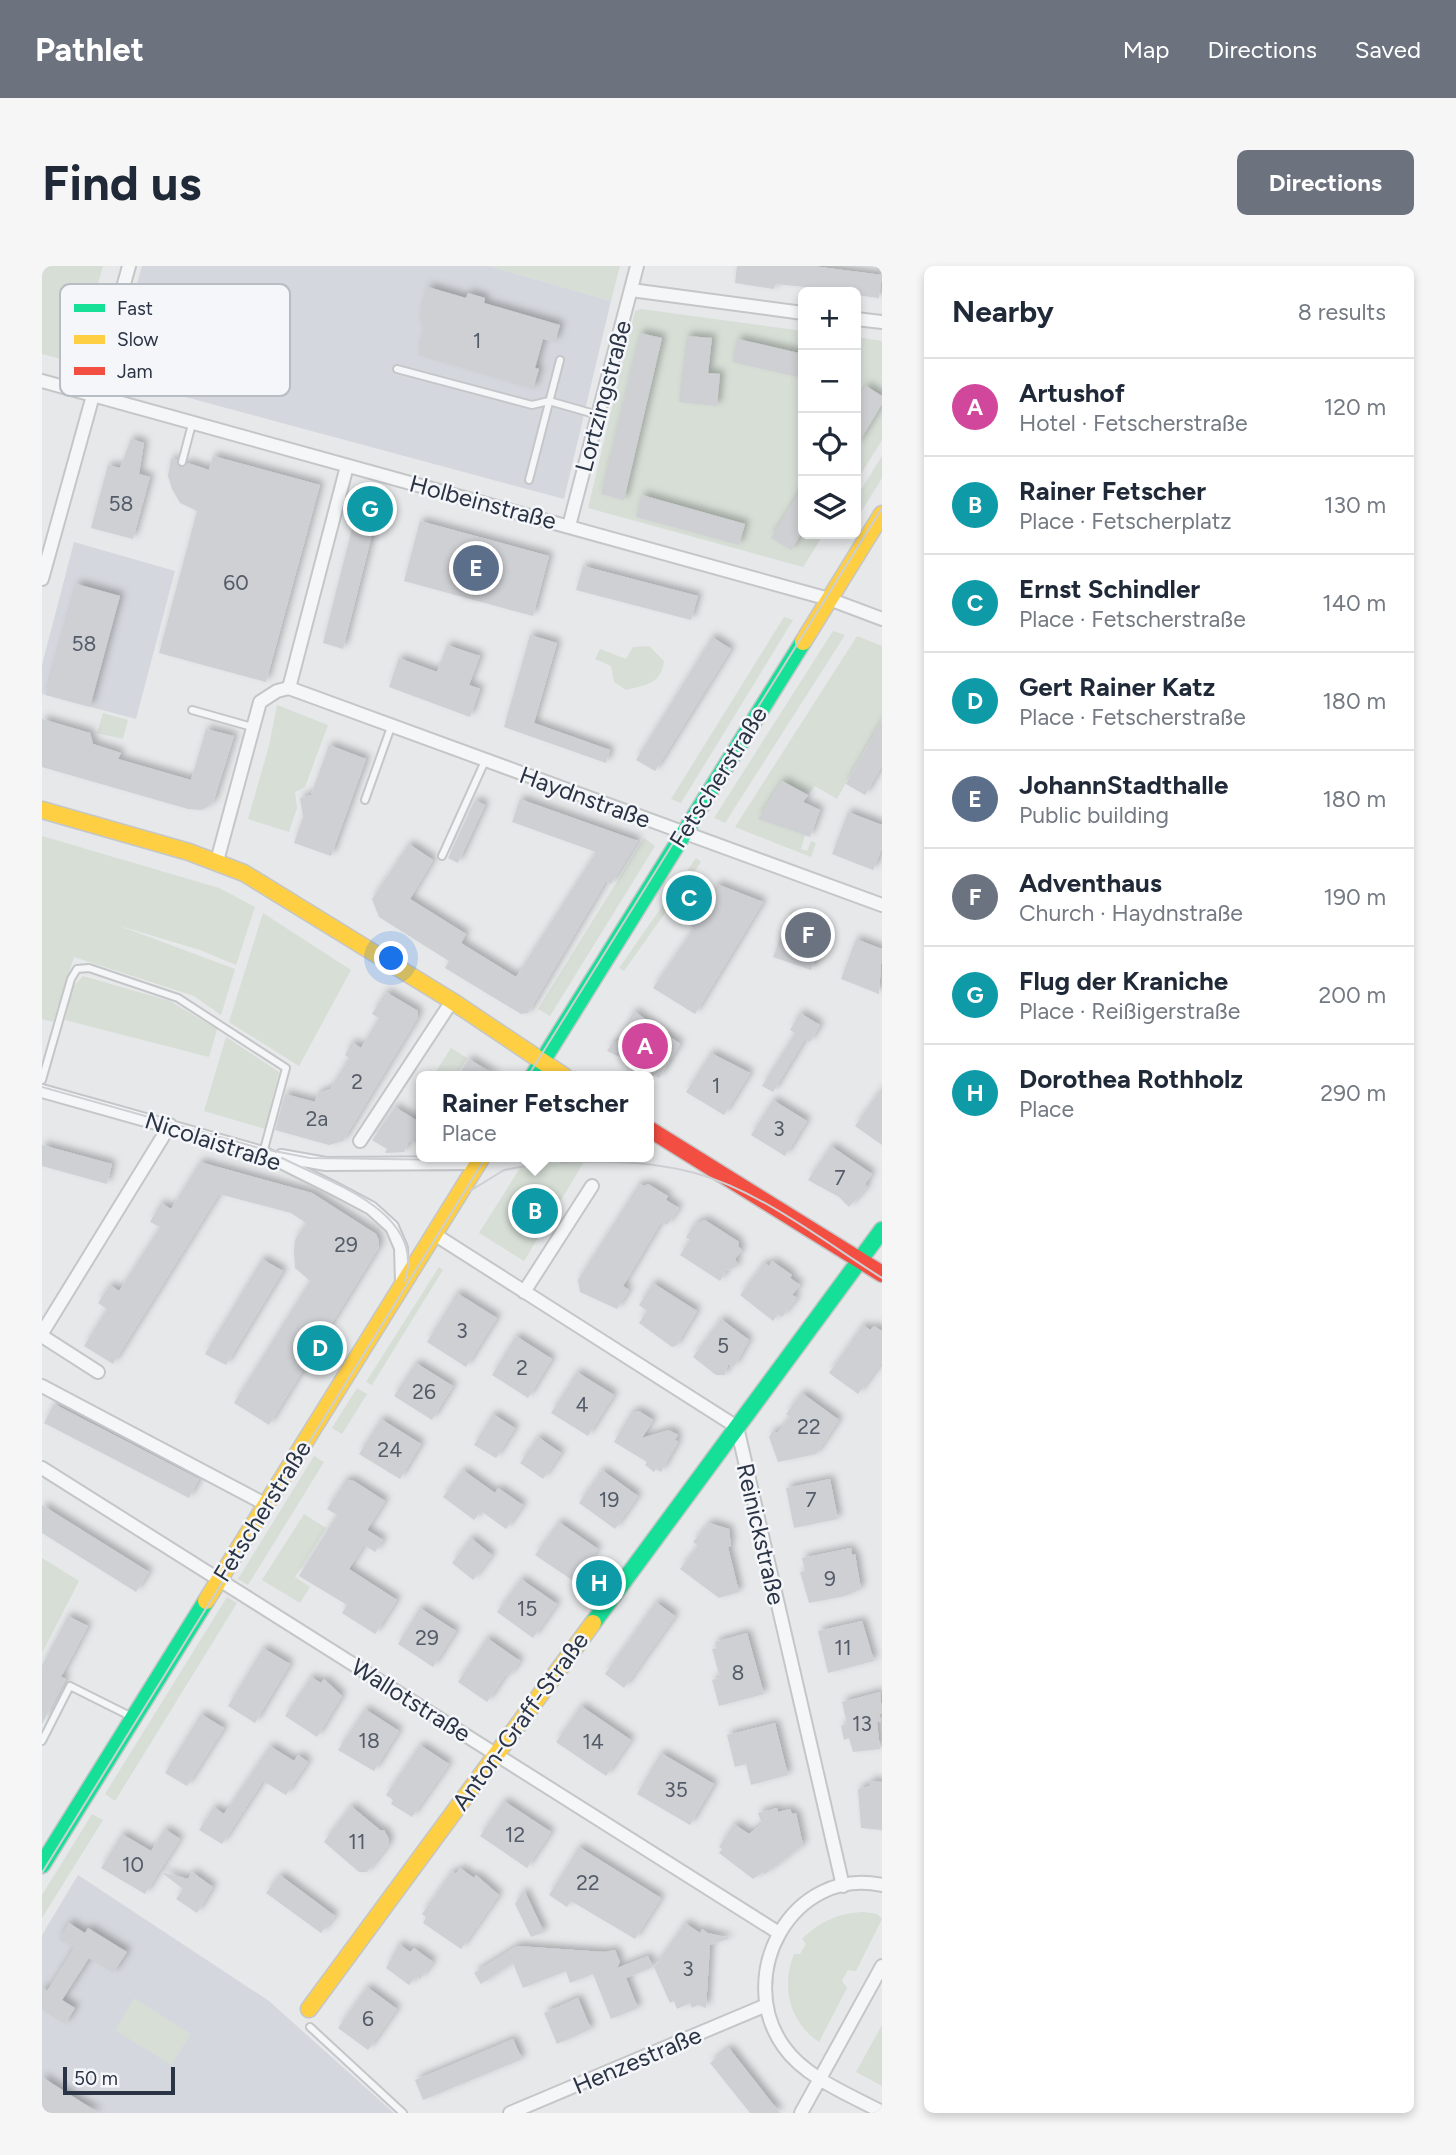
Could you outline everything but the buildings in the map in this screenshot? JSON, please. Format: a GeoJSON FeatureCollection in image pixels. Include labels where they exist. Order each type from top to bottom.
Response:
{"type":"FeatureCollection","features":[{"type":"Feature","properties":{"kind":"main road","name":"Fetscherstraße"},"geometry":{"type":"LineString","coordinates":[[536,1071],[882,514]]}},
{"type":"Feature","properties":{"kind":"main road"},"geometry":{"type":"LineString","coordinates":[[42,810],[217,861],[266,885],[558,1071]]}},
{"type":"Feature","properties":{"kind":"main road"},"geometry":{"type":"LineString","coordinates":[[654,1132],[882,1274]]}},
{"type":"Feature","properties":{"kind":"main road","name":"Fetscherstraße"},"geometry":{"type":"LineString","coordinates":[[42,1865],[480,1162]]}},
{"type":"Feature","properties":{"kind":"main road","name":"Anton-Graff-Straße"},"geometry":{"type":"LineString","coordinates":[[309,2009],[882,1230]]}},
{"type":"Feature","properties":{"kind":"street"},"geometry":{"type":"LineString","coordinates":[[124,284],[129,266]]}},
{"type":"Feature","properties":{"kind":"street","name":"Lortzingstraße"},"geometry":{"type":"LineString","coordinates":[[569,526],[637,266]]}},
{"type":"Feature","properties":{"kind":"street"},"geometry":{"type":"LineString","coordinates":[[631,290],[798,312]]}},
{"type":"Feature","properties":{"kind":"street"},"geometry":{"type":"LineString","coordinates":[[861,320],[882,322]]}},
{"type":"Feature","properties":{"kind":"street","name":"Holbeinstraße"},"geometry":{"type":"LineString","coordinates":[[42,381],[60,386]]}},
{"type":"Feature","properties":{"kind":"street"},"geometry":{"type":"LineString","coordinates":[[42,579],[48,536],[95,396]]}},
{"type":"Feature","properties":{"kind":"street","name":"Holbeinstraße"},"geometry":{"type":"LineString","coordinates":[[98,396],[829,599],[882,619]]}},
{"type":"Feature","properties":{"kind":"street"},"geometry":{"type":"LineString","coordinates":[[217,861],[260,702],[277,691],[289,688],[347,466]]}},
{"type":"Feature","properties":{"kind":"street","name":"Haydnstraße"},"geometry":{"type":"LineString","coordinates":[[289,688],[882,905]]}},
{"type":"Feature","properties":{"kind":"street"},"geometry":{"type":"LineString","coordinates":[[360,1141],[452,1002]]}},
{"type":"Feature","properties":{"kind":"street","name":"Nicolaistraße"},"geometry":{"type":"LineString","coordinates":[[42,1091],[263,1153],[383,1217],[401,1248],[402,1286]]}},
{"type":"Feature","properties":{"kind":"street"},"geometry":{"type":"LineString","coordinates":[[98,1371],[42,1335],[170,1125]]}},
{"type":"Feature","properties":{"kind":"street"},"geometry":{"type":"LineString","coordinates":[[263,1153],[326,1164],[416,1162]]}},
{"type":"Feature","properties":{"kind":"street"},"geometry":{"type":"LineString","coordinates":[[524,1292],[592,1186]]}},
{"type":"Feature","properties":{"kind":"street"},"geometry":{"type":"LineString","coordinates":[[434,1234],[737,1427]]}},
{"type":"Feature","properties":{"kind":"street"},"geometry":{"type":"LineString","coordinates":[[42,1386],[265,1504]]}},
{"type":"Feature","properties":{"kind":"street","name":"Reinickstraße"},"geometry":{"type":"LineString","coordinates":[[737,1427],[843,1886]]}},
{"type":"Feature","properties":{"kind":"street","name":"Wallotstraße"},"geometry":{"type":"LineString","coordinates":[[42,1468],[779,1933]]}},
{"type":"Feature","properties":{"kind":"street"},"geometry":{"type":"LineString","coordinates":[[882,1885],[869,1882],[843,1886],[811,1899],[793,1914],[779,1933],[767,1963],[764,2006],[785,2048],[799,2064],[882,2112]]}},
{"type":"Feature","properties":{"kind":"street"},"geometry":{"type":"LineString","coordinates":[[802,2113],[882,1966]]}},
{"type":"Feature","properties":{"kind":"street","name":"Henzestraße"},"geometry":{"type":"LineString","coordinates":[[510,2113],[764,2006]]}},
{"type":"Feature","properties":{"kind":"lane"},"geometry":{"type":"LineString","coordinates":[[528,480],[560,360]]}},
{"type":"Feature","properties":{"kind":"lane"},"geometry":{"type":"LineString","coordinates":[[397,369],[532,405],[549,401],[598,415]]}},
{"type":"Feature","properties":{"kind":"lane"},"geometry":{"type":"LineString","coordinates":[[182,461],[192,424]]}},
{"type":"Feature","properties":{"kind":"lane"},"geometry":{"type":"LineString","coordinates":[[192,710],[251,732]]}},
{"type":"Feature","properties":{"kind":"lane"},"geometry":{"type":"LineString","coordinates":[[365,800],[391,727]]}},
{"type":"Feature","properties":{"kind":"lane"},"geometry":{"type":"LineString","coordinates":[[442,856],[485,761]]}},
{"type":"Feature","properties":{"kind":"lane"},"geometry":{"type":"LineString","coordinates":[[42,1080],[71,979],[77,969],[89,968],[178,999],[286,1068],[263,1153]]}},
{"type":"Feature","properties":{"kind":"lane"},"geometry":{"type":"LineString","coordinates":[[42,1741],[70,1686],[134,1717]]}},
{"type":"Feature","properties":{"kind":"lane"},"geometry":{"type":"LineString","coordinates":[[310,2027],[403,2113]]}},
{"type":"Feature","properties":{"kind":"shaded area"},"geometry":{"type":"Polygon","coordinates":[[[42,266],[103,266],[98,284],[60,284],[60,359],[42,354],[42,266]]]}},
{"type":"Feature","properties":{"kind":"shaded area"},"geometry":{"type":"Polygon","coordinates":[[[142,266],[489,266],[611,301],[564,499],[182,396],[290,396],[290,284],[137,284],[142,266]]]}},
{"type":"Feature","properties":{"kind":"shaded area"},"geometry":{"type":"Polygon","coordinates":[[[489,266],[620,266],[611,301],[489,266]]]}},
{"type":"Feature","properties":{"kind":"shaded area"},"geometry":{"type":"Polygon","coordinates":[[[641,309],[798,330],[798,539],[821,539],[803,567],[588,508],[635,311],[641,309]]]}},
{"type":"Feature","properties":{"kind":"shaded area"},"geometry":{"type":"Polygon","coordinates":[[[861,338],[882,341],[882,440],[861,474],[861,338]]]}},
{"type":"Feature","properties":{"kind":"shaded area"},"geometry":{"type":"Polygon","coordinates":[[[882,456],[882,478],[861,512],[861,490],[882,456]]]}},
{"type":"Feature","properties":{"kind":"shaded area"},"geometry":{"type":"Polygon","coordinates":[[[74,542],[175,571],[136,719],[42,694],[42,665],[74,542]]]}},
{"type":"Feature","properties":{"kind":"shaded area"},"geometry":{"type":"Polygon","coordinates":[[[784,617],[793,620],[681,803],[671,799],[784,617]]]}},
{"type":"Feature","properties":{"kind":"shaded area"},"geometry":{"type":"Polygon","coordinates":[[[833,631],[845,635],[725,823],[714,818],[833,631]]]}},
{"type":"Feature","properties":{"kind":"shaded area"},"geometry":{"type":"Polygon","coordinates":[[[857,636],[882,646],[882,720],[837,799],[815,786],[808,795],[782,781],[759,818],[805,835],[801,849],[807,851],[811,841],[816,843],[811,857],[735,827],[857,636]]]}},
{"type":"Feature","properties":{"kind":"shaded area"},"geometry":{"type":"Polygon","coordinates":[[[649,646],[664,661],[660,675],[646,685],[626,690],[614,682],[611,666],[595,659],[600,649],[626,659],[633,647],[649,646]]]}},
{"type":"Feature","properties":{"kind":"shaded area"},"geometry":{"type":"Polygon","coordinates":[[[277,705],[328,725],[305,787],[295,792],[297,808],[289,832],[248,819],[269,746],[277,705]]]}},
{"type":"Feature","properties":{"kind":"shaded area"},"geometry":{"type":"Polygon","coordinates":[[[103,713],[128,720],[123,739],[97,733],[103,713]]]}},
{"type":"Feature","properties":{"kind":"shaded area"},"geometry":{"type":"Polygon","coordinates":[[[42,836],[219,888],[255,907],[236,965],[200,950],[117,925],[235,969],[221,1015],[194,996],[74,957],[53,1022],[42,1019],[42,836]]]}},
{"type":"Feature","properties":{"kind":"shaded area"},"geometry":{"type":"Polygon","coordinates":[[[644,838],[655,846],[550,1016],[538,1009],[644,838]]]}},
{"type":"Feature","properties":{"kind":"shaded area"},"geometry":{"type":"Polygon","coordinates":[[[696,858],[701,862],[624,971],[619,968],[696,858]]]}},
{"type":"Feature","properties":{"kind":"shaded area"},"geometry":{"type":"Polygon","coordinates":[[[263,913],[351,970],[299,1066],[229,1022],[263,913]]]}},
{"type":"Feature","properties":{"kind":"shaded area"},"geometry":{"type":"Polygon","coordinates":[[[83,976],[170,1001],[217,1029],[209,1057],[65,1020],[73,987],[83,976]]]}},
{"type":"Feature","properties":{"kind":"shaded area"},"geometry":{"type":"Polygon","coordinates":[[[226,1037],[279,1072],[265,1129],[204,1111],[226,1037]]]}},
{"type":"Feature","properties":{"kind":"shaded area"},"geometry":{"type":"Polygon","coordinates":[[[451,1048],[467,1058],[459,1071],[436,1071],[451,1048]]]}},
{"type":"Feature","properties":{"kind":"shaded area"},"geometry":{"type":"Polygon","coordinates":[[[524,1162],[584,1162],[524,1261],[479,1233],[524,1162]]]}},
{"type":"Feature","properties":{"kind":"shaded area"},"geometry":{"type":"Polygon","coordinates":[[[439,1267],[443,1270],[372,1385],[366,1382],[439,1267]]]}},
{"type":"Feature","properties":{"kind":"shaded area"},"geometry":{"type":"Polygon","coordinates":[[[357,1388],[367,1394],[342,1434],[332,1428],[357,1388]]]}},
{"type":"Feature","properties":{"kind":"shaded area"},"geometry":{"type":"Polygon","coordinates":[[[314,1456],[324,1462],[248,1585],[238,1579],[314,1456]]]}},
{"type":"Feature","properties":{"kind":"shaded area"},"geometry":{"type":"Polygon","coordinates":[[[304,1514],[326,1528],[295,1577],[310,1587],[300,1603],[262,1580],[304,1514]]]}},
{"type":"Feature","properties":{"kind":"shaded area"},"geometry":{"type":"Polygon","coordinates":[[[42,1558],[79,1581],[42,1653],[42,1558]]]}},
{"type":"Feature","properties":{"kind":"shaded area"},"geometry":{"type":"Polygon","coordinates":[[[227,1597],[237,1603],[115,1801],[105,1794],[227,1597]]]}},
{"type":"Feature","properties":{"kind":"shaded area"},"geometry":{"type":"Polygon","coordinates":[[[92,1814],[103,1820],[42,1918],[42,1895],[92,1814]]]}},
{"type":"Feature","properties":{"kind":"shaded area"},"geometry":{"type":"Polygon","coordinates":[[[78,1875],[269,2001],[394,2113],[42,2113],[42,1935],[78,1875]]]}},
{"type":"Feature","properties":{"kind":"shaded area"},"geometry":{"type":"Polygon","coordinates":[[[864,1912],[877,1914],[882,1919],[856,1971],[848,1970],[842,1981],[847,1988],[819,2042],[801,2024],[790,2002],[788,1978],[794,1954],[800,1954],[806,1944],[802,1939],[816,1927],[838,1916],[864,1912]]]}},
{"type":"Feature","properties":{"kind":"shaded area"},"geometry":{"type":"Polygon","coordinates":[[[134,1998],[191,2034],[171,2065],[115,2030],[134,1998]]]}},
{"type":"Feature","properties":{"kind":"shaded area"},"geometry":{"type":"Polygon","coordinates":[[[882,2025],[882,2086],[856,2072],[882,2025]]]}},
{"type":"Feature","properties":{"kind":"tram line"},"geometry":{"type":"LineString","coordinates":[[531,1071],[882,508]]}},
{"type":"Feature","properties":{"kind":"tram line"},"geometry":{"type":"LineString","coordinates":[[42,1087],[259,1148],[310,1158],[416,1159]]}},
{"type":"Feature","properties":{"kind":"tram line"},"geometry":{"type":"LineString","coordinates":[[282,1158],[347,1189],[388,1218],[402,1236],[408,1257],[405,1281]]}},
{"type":"Feature","properties":{"kind":"tram line"},"geometry":{"type":"LineString","coordinates":[[42,1873],[483,1162]]}},
{"type":"Feature","properties":{"kind":"tram line"},"geometry":{"type":"LineString","coordinates":[[561,1163],[645,1164],[678,1169],[719,1181],[792,1219],[882,1278]]}},
{"type":"Feature","properties":{"kind":"tram line"},"geometry":{"type":"LineString","coordinates":[[470,1191],[504,1170],[526,1166]]}},
{"type":"Feature","properties":{"kind":"traffic: fast"},"geometry":{"type":"LineString","coordinates":[[536,1071],[803,642]]}},
{"type":"Feature","properties":{"kind":"traffic: fast"},"geometry":{"type":"LineString","coordinates":[[593,1623],[882,1230]]}},
{"type":"Feature","properties":{"kind":"traffic: fast"},"geometry":{"type":"LineString","coordinates":[[42,1865],[206,1601]]}},
{"type":"Feature","properties":{"kind":"traffic: slow"},"geometry":{"type":"LineString","coordinates":[[803,642],[882,514]]}},
{"type":"Feature","properties":{"kind":"traffic: slow"},"geometry":{"type":"LineString","coordinates":[[42,810],[189,852],[244,873],[452,1001],[557,1071]]}},
{"type":"Feature","properties":{"kind":"traffic: slow"},"geometry":{"type":"LineString","coordinates":[[206,1601],[479,1162]]}},
{"type":"Feature","properties":{"kind":"traffic: slow"},"geometry":{"type":"LineString","coordinates":[[309,2009],[593,1623]]}},
{"type":"Feature","properties":{"kind":"traffic: jam"},"geometry":{"type":"LineString","coordinates":[[654,1132],[882,1274]]}},
{"type":"Feature","properties":{"kind":"place","name":"Flug der Kraniche"},"geometry":{"type":"Point","coordinates":[370,509]}},
{"type":"Feature","properties":{"kind":"place","name":"JohannStadthalle"},"geometry":{"type":"Point","coordinates":[476,568]}},
{"type":"Feature","properties":{"kind":"place","name":"Ernst Schindler"},"geometry":{"type":"Point","coordinates":[689,898]}},
{"type":"Feature","properties":{"kind":"place","name":"Adventhaus"},"geometry":{"type":"Point","coordinates":[808,935]}},
{"type":"Feature","properties":{"kind":"place","name":"Artushof"},"geometry":{"type":"Point","coordinates":[645,1046]}},
{"type":"Feature","properties":{"kind":"place","name":"Rainer Fetscher"},"geometry":{"type":"Point","coordinates":[535,1211]}},
{"type":"Feature","properties":{"kind":"place","name":"Gert Rainer Katz"},"geometry":{"type":"Point","coordinates":[320,1348]}},
{"type":"Feature","properties":{"kind":"place","name":"Dorothea Rothholz"},"geometry":{"type":"Point","coordinates":[599,1583]}}]}
